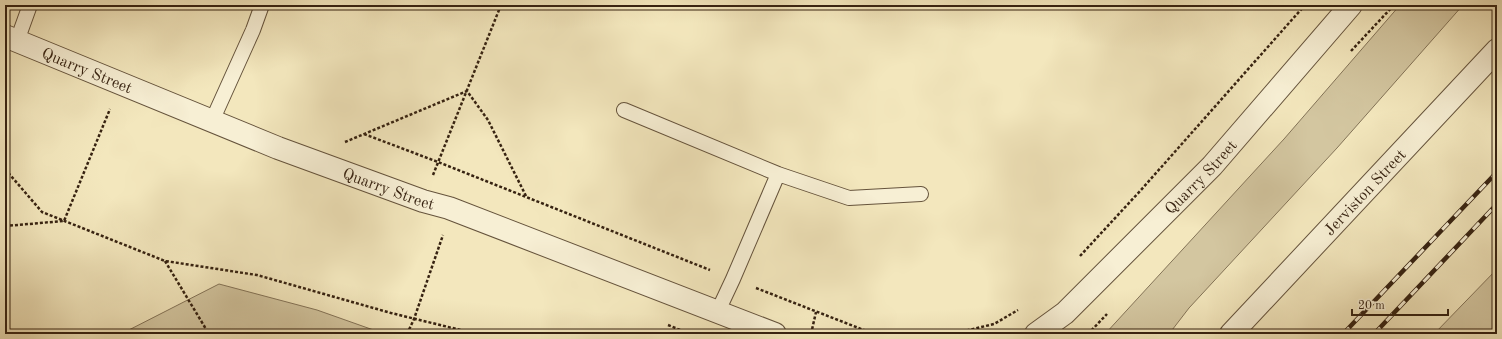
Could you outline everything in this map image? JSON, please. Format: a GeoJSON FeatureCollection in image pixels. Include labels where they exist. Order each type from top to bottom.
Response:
{"type":"FeatureCollection","features":[{"type":"Feature","properties":{"kind":"street","name":"Quarry Street"},"geometry":{"type":"LineString","coordinates":[[1036,334],[1065,313],[1212,166],[1351,5]]}},
{"type":"Feature","properties":{"kind":"street","name":"Quarry Street"},"geometry":{"type":"LineString","coordinates":[[11,39],[306,158],[423,201],[449,208],[775,334]]}},
{"type":"Feature","properties":{"kind":"street","name":"Jerviston Street"},"geometry":{"type":"LineString","coordinates":[[1231,334],[1497,50]]}},
{"type":"Feature","properties":{"kind":"lane"},"geometry":{"type":"LineString","coordinates":[[11,39],[30,5]]}},
{"type":"Feature","properties":{"kind":"lane"},"geometry":{"type":"LineString","coordinates":[[212,121],[254,30],[262,5]]}},
{"type":"Feature","properties":{"kind":"lane"},"geometry":{"type":"LineString","coordinates":[[624,110],[778,174],[849,198],[921,194]]}},
{"type":"Feature","properties":{"kind":"lane"},"geometry":{"type":"LineString","coordinates":[[718,311],[778,174]]}},
{"type":"Feature","properties":{"kind":"path"},"geometry":{"type":"LineString","coordinates":[[423,201],[501,5]]}},
{"type":"Feature","properties":{"kind":"path"},"geometry":{"type":"LineString","coordinates":[[1077,258],[1141,190],[1305,5]]}},
{"type":"Feature","properties":{"kind":"path"},"geometry":{"type":"LineString","coordinates":[[64,221],[121,83]]}},
{"type":"Feature","properties":{"kind":"path"},"geometry":{"type":"LineString","coordinates":[[306,158],[467,91]]}},
{"type":"Feature","properties":{"kind":"path"},"geometry":{"type":"LineString","coordinates":[[467,91],[488,120],[526,197]]}},
{"type":"Feature","properties":{"kind":"path"},"geometry":{"type":"LineString","coordinates":[[364,134],[874,334]]}},
{"type":"Feature","properties":{"kind":"path"},"geometry":{"type":"LineString","coordinates":[[5,169],[42,212],[165,261],[257,275],[477,334]]}},
{"type":"Feature","properties":{"kind":"path"},"geometry":{"type":"LineString","coordinates":[[407,334],[443,234],[449,208]]}},
{"type":"Feature","properties":{"kind":"path"},"geometry":{"type":"LineString","coordinates":[[5,226],[64,221]]}},
{"type":"Feature","properties":{"kind":"path"},"geometry":{"type":"LineString","coordinates":[[165,261],[209,334]]}},
{"type":"Feature","properties":{"kind":"path"},"geometry":{"type":"LineString","coordinates":[[952,334],[994,324],[1020,309]]}},
{"type":"Feature","properties":{"kind":"path"},"geometry":{"type":"LineString","coordinates":[[811,334],[816,312]]}},
{"type":"Feature","properties":{"kind":"shaded area"},"geometry":{"type":"Polygon","coordinates":[[[1400,5],[1463,5],[1337,148],[1189,308],[1169,334],[1105,334],[1284,139],[1400,5]]]}},
{"type":"Feature","properties":{"kind":"shaded area"},"geometry":{"type":"Polygon","coordinates":[[[1497,269],[1497,334],[1434,334],[1497,269]]]}},
{"type":"Feature","properties":{"kind":"shaded area"},"geometry":{"type":"Polygon","coordinates":[[[219,284],[317,310],[382,333],[121,334],[219,284]]]}},
{"type":"Feature","properties":{"kind":"railway"},"geometry":{"type":"LineString","coordinates":[[1343,334],[1497,172]]}},
{"type":"Feature","properties":{"kind":"railway"},"geometry":{"type":"LineString","coordinates":[[1374,334],[1497,204]]}}]}
